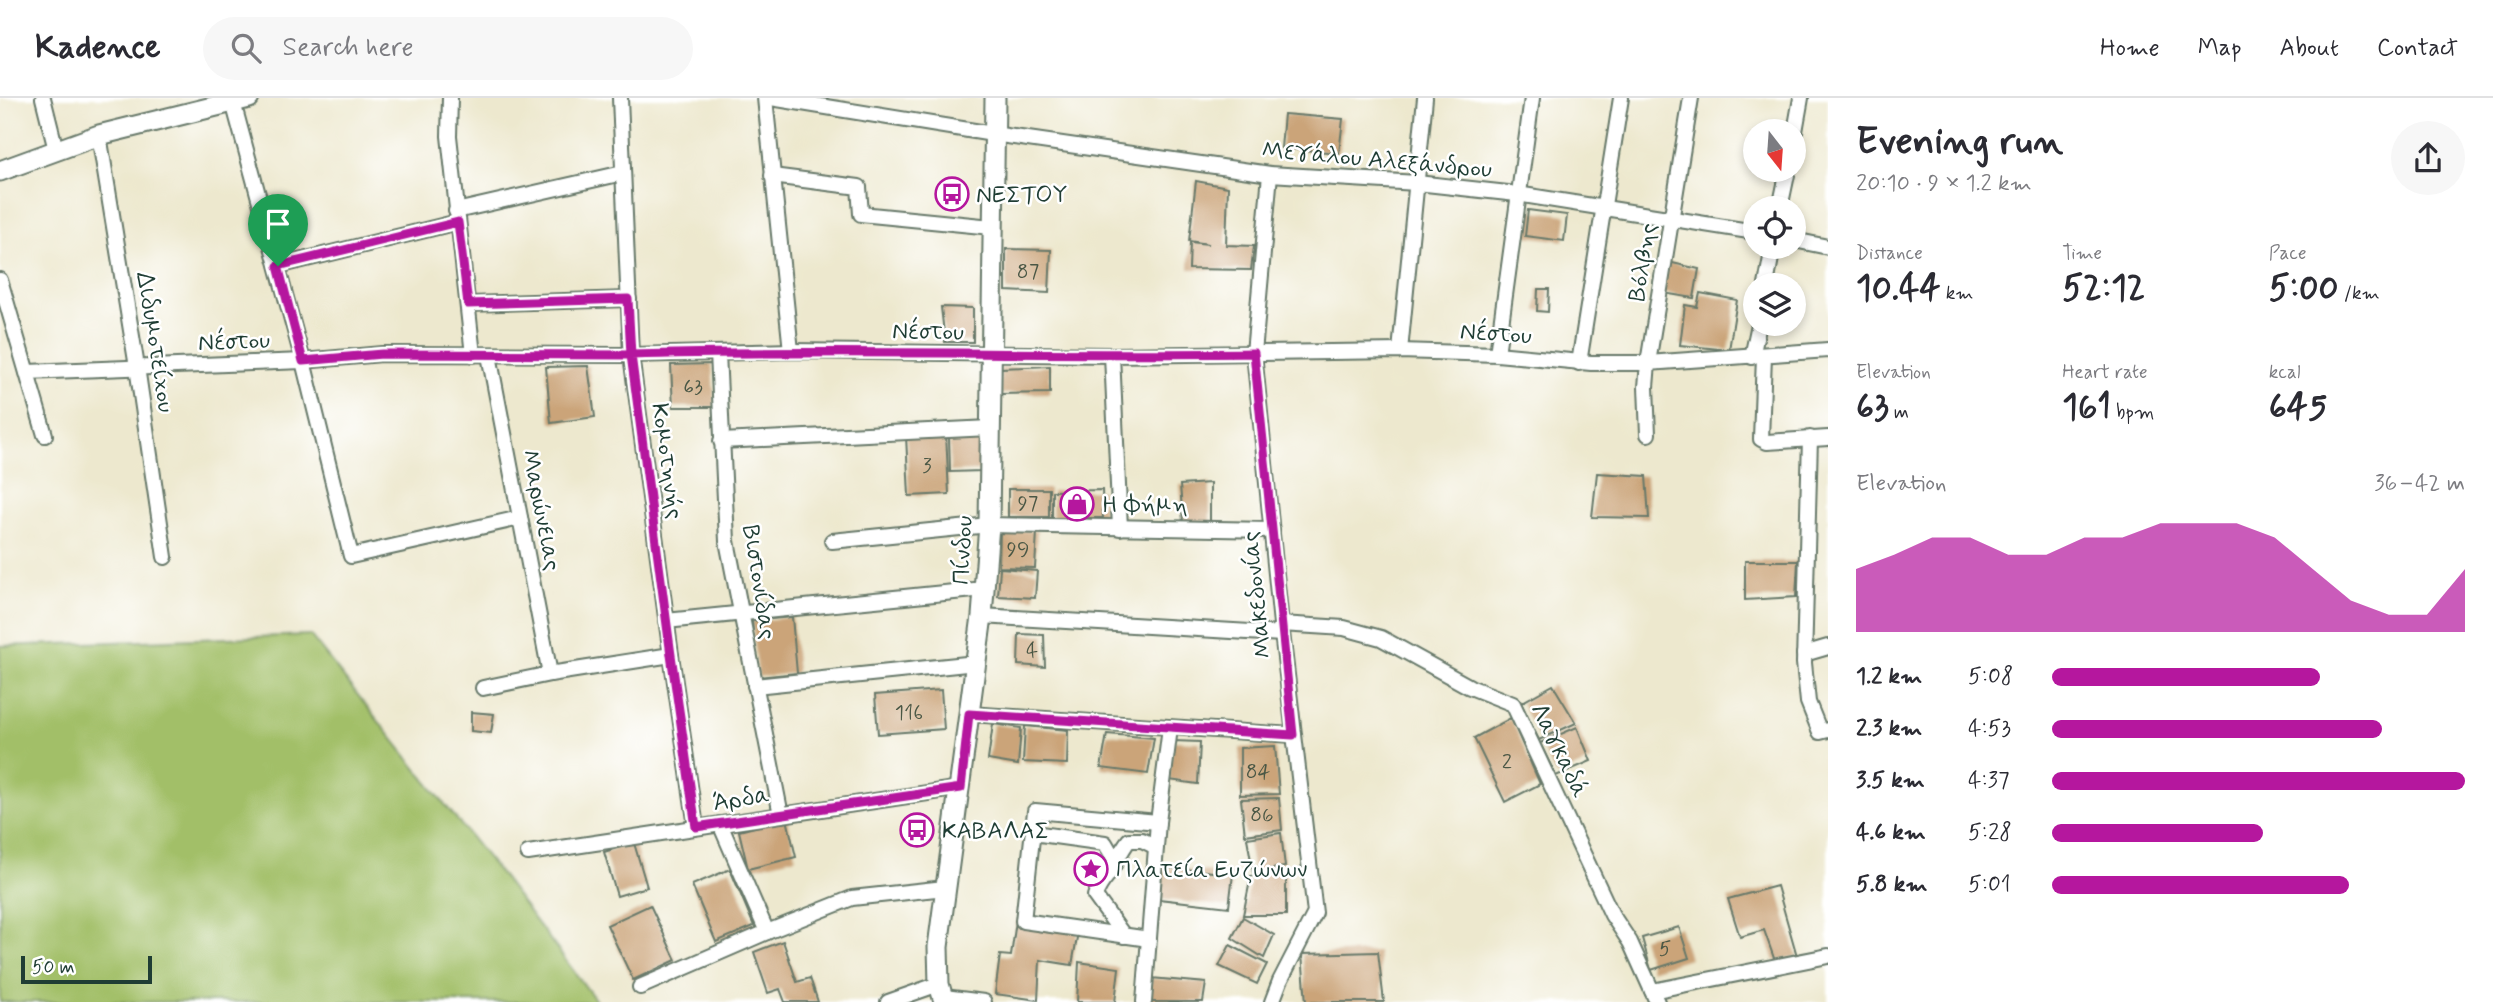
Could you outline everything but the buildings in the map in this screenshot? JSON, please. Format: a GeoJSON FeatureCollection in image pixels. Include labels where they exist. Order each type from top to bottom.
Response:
{"type":"FeatureCollection","features":[{"type":"Feature","properties":{"kind":"street"},"geometry":{"type":"LineString","coordinates":[[43,98],[57,150]]}},
{"type":"Feature","properties":{"kind":"street"},"geometry":{"type":"LineString","coordinates":[[450,98],[449,136],[474,355]]}},
{"type":"Feature","properties":{"kind":"street","name":"Κομοτηνής"},"geometry":{"type":"LineString","coordinates":[[620,98],[631,355],[696,827]]}},
{"type":"Feature","properties":{"kind":"street"},"geometry":{"type":"LineString","coordinates":[[765,98],[791,351]]}},
{"type":"Feature","properties":{"kind":"street","name":"Μεγάλου Αλεξάνδρου"},"geometry":{"type":"LineString","coordinates":[[771,98],[993,134],[1270,174],[1417,183],[1517,194],[1743,230]]}},
{"type":"Feature","properties":{"kind":"street","name":"Πίνδου"},"geometry":{"type":"LineString","coordinates":[[942,994],[938,947],[982,617],[989,525],[995,98]]}},
{"type":"Feature","properties":{"kind":"street"},"geometry":{"type":"LineString","coordinates":[[1400,351],[1425,98]]}},
{"type":"Feature","properties":{"kind":"street"},"geometry":{"type":"LineString","coordinates":[[1497,355],[1532,98]]}},
{"type":"Feature","properties":{"kind":"street"},"geometry":{"type":"LineString","coordinates":[[1579,363],[1606,208],[1621,98]]}},
{"type":"Feature","properties":{"kind":"street","name":"Βόλβης"},"geometry":{"type":"LineString","coordinates":[[1648,434],[1648,363],[1691,98]]}},
{"type":"Feature","properties":{"kind":"street"},"geometry":{"type":"LineString","coordinates":[[1797,119],[1801,98]]}},
{"type":"Feature","properties":{"kind":"street"},"geometry":{"type":"LineString","coordinates":[[0,171],[99,135],[241,100],[278,266],[351,556],[520,518]]}},
{"type":"Feature","properties":{"kind":"street","name":"Διδυμοτείχου"},"geometry":{"type":"LineString","coordinates":[[99,135],[165,557]]}},
{"type":"Feature","properties":{"kind":"street"},"geometry":{"type":"LineString","coordinates":[[278,266],[623,173]]}},
{"type":"Feature","properties":{"kind":"street","name":"Μακεδονίας"},"geometry":{"type":"LineString","coordinates":[[1270,174],[1254,353],[1281,629],[1315,913],[1272,1002]]}},
{"type":"Feature","properties":{"kind":"street"},"geometry":{"type":"LineString","coordinates":[[772,176],[859,187],[861,215],[992,227]]}},
{"type":"Feature","properties":{"kind":"street"},"geometry":{"type":"LineString","coordinates":[[1806,242],[1828,247]]}},
{"type":"Feature","properties":{"kind":"street"},"geometry":{"type":"LineString","coordinates":[[0,279],[45,435]]}},
{"type":"Feature","properties":{"kind":"street"},"geometry":{"type":"LineString","coordinates":[[468,304],[628,299]]}},
{"type":"Feature","properties":{"kind":"street"},"geometry":{"type":"LineString","coordinates":[[1759,336],[1761,439],[1767,442],[1828,438]]}},
{"type":"Feature","properties":{"kind":"street","name":"Νέστου"},"geometry":{"type":"LineString","coordinates":[[27,372],[303,361],[382,354],[631,355],[791,351],[1112,355],[1400,351],[1497,355],[1579,363],[1648,363],[1828,350]]}},
{"type":"Feature","properties":{"kind":"street","name":"Βιστονίδας"},"geometry":{"type":"LineString","coordinates":[[718,353],[727,541],[781,815]]}},
{"type":"Feature","properties":{"kind":"street","name":"Μαρώνειας"},"geometry":{"type":"LineString","coordinates":[[489,355],[550,674]]}},
{"type":"Feature","properties":{"kind":"street"},"geometry":{"type":"LineString","coordinates":[[1112,355],[1120,527]]}},
{"type":"Feature","properties":{"kind":"street"},"geometry":{"type":"LineString","coordinates":[[721,441],[990,428]]}},
{"type":"Feature","properties":{"kind":"street"},"geometry":{"type":"LineString","coordinates":[[1810,438],[1804,654],[1808,702],[1824,731]]}},
{"type":"Feature","properties":{"kind":"street"},"geometry":{"type":"LineString","coordinates":[[832,541],[989,525],[1272,530]]}},
{"type":"Feature","properties":{"kind":"street"},"geometry":{"type":"LineString","coordinates":[[666,621],[984,589]]}},
{"type":"Feature","properties":{"kind":"street","name":"Λαγκαδά"},"geometry":{"type":"LineString","coordinates":[[982,617],[1281,629],[1344,628],[1381,638],[1470,687],[1513,704],[1612,915],[1630,942],[1655,997]]}},
{"type":"Feature","properties":{"kind":"street"},"geometry":{"type":"LineString","coordinates":[[1804,654],[1828,647]]}},
{"type":"Feature","properties":{"kind":"street"},"geometry":{"type":"LineString","coordinates":[[483,688],[550,674],[671,655]]}},
{"type":"Feature","properties":{"kind":"street"},"geometry":{"type":"LineString","coordinates":[[755,686],[976,663]]}},
{"type":"Feature","properties":{"kind":"street"},"geometry":{"type":"LineString","coordinates":[[969,714],[1293,735]]}},
{"type":"Feature","properties":{"kind":"street"},"geometry":{"type":"LineString","coordinates":[[1144,1002],[1158,822],[1170,727]]}},
{"type":"Feature","properties":{"kind":"street","name":"Άρδα"},"geometry":{"type":"LineString","coordinates":[[528,853],[961,788]]}},
{"type":"Feature","properties":{"kind":"street"},"geometry":{"type":"LineString","coordinates":[[1149,939],[1023,920],[1035,811],[1158,822]]}},
{"type":"Feature","properties":{"kind":"street"},"geometry":{"type":"LineString","coordinates":[[720,824],[767,932]]}},
{"type":"Feature","properties":{"kind":"street"},"geometry":{"type":"LineString","coordinates":[[1033,833],[1105,843],[1115,860]]}},
{"type":"Feature","properties":{"kind":"street"},"geometry":{"type":"LineString","coordinates":[[1124,936],[1095,896],[1098,886],[1129,840],[1142,841],[1156,847]]}},
{"type":"Feature","properties":{"kind":"street"},"geometry":{"type":"LineString","coordinates":[[640,987],[852,898],[945,888]]}},
{"type":"Feature","properties":{"kind":"street"},"geometry":{"type":"LineString","coordinates":[[1655,997],[1828,956]]}},
{"type":"Feature","properties":{"kind":"street"},"geometry":{"type":"LineString","coordinates":[[888,1002],[942,994],[984,1002]]}},
{"type":"Feature","properties":{"kind":"green space"},"geometry":{"type":"Polygon","coordinates":[[[310,635],[505,880],[597,1002],[0,1002],[0,646],[310,635]]]}},
{"type":"Feature","properties":{"kind":"place","name":"ΝΕΣΤΟΥ"},"geometry":{"type":"Point","coordinates":[952,194]}},
{"type":"Feature","properties":{"kind":"place","name":"Η Φήμη"},"geometry":{"type":"Point","coordinates":[1077,504]}},
{"type":"Feature","properties":{"kind":"place","name":"ΚΑΒΑΛΑΣ"},"geometry":{"type":"Point","coordinates":[917,830]}},
{"type":"Feature","properties":{"kind":"place","name":"Πλατεία Ευζώνων"},"geometry":{"type":"Point","coordinates":[1091,869]}},
{"type":"Feature","properties":{"kind":"route"},"geometry":{"type":"LineString","coordinates":[[278,266],[303,361],[382,354],[631,355],[696,827],[961,788],[969,714],[1293,735],[1254,353],[990,355],[791,351],[631,355],[628,299],[468,304],[458,222],[278,266]]}}]}
